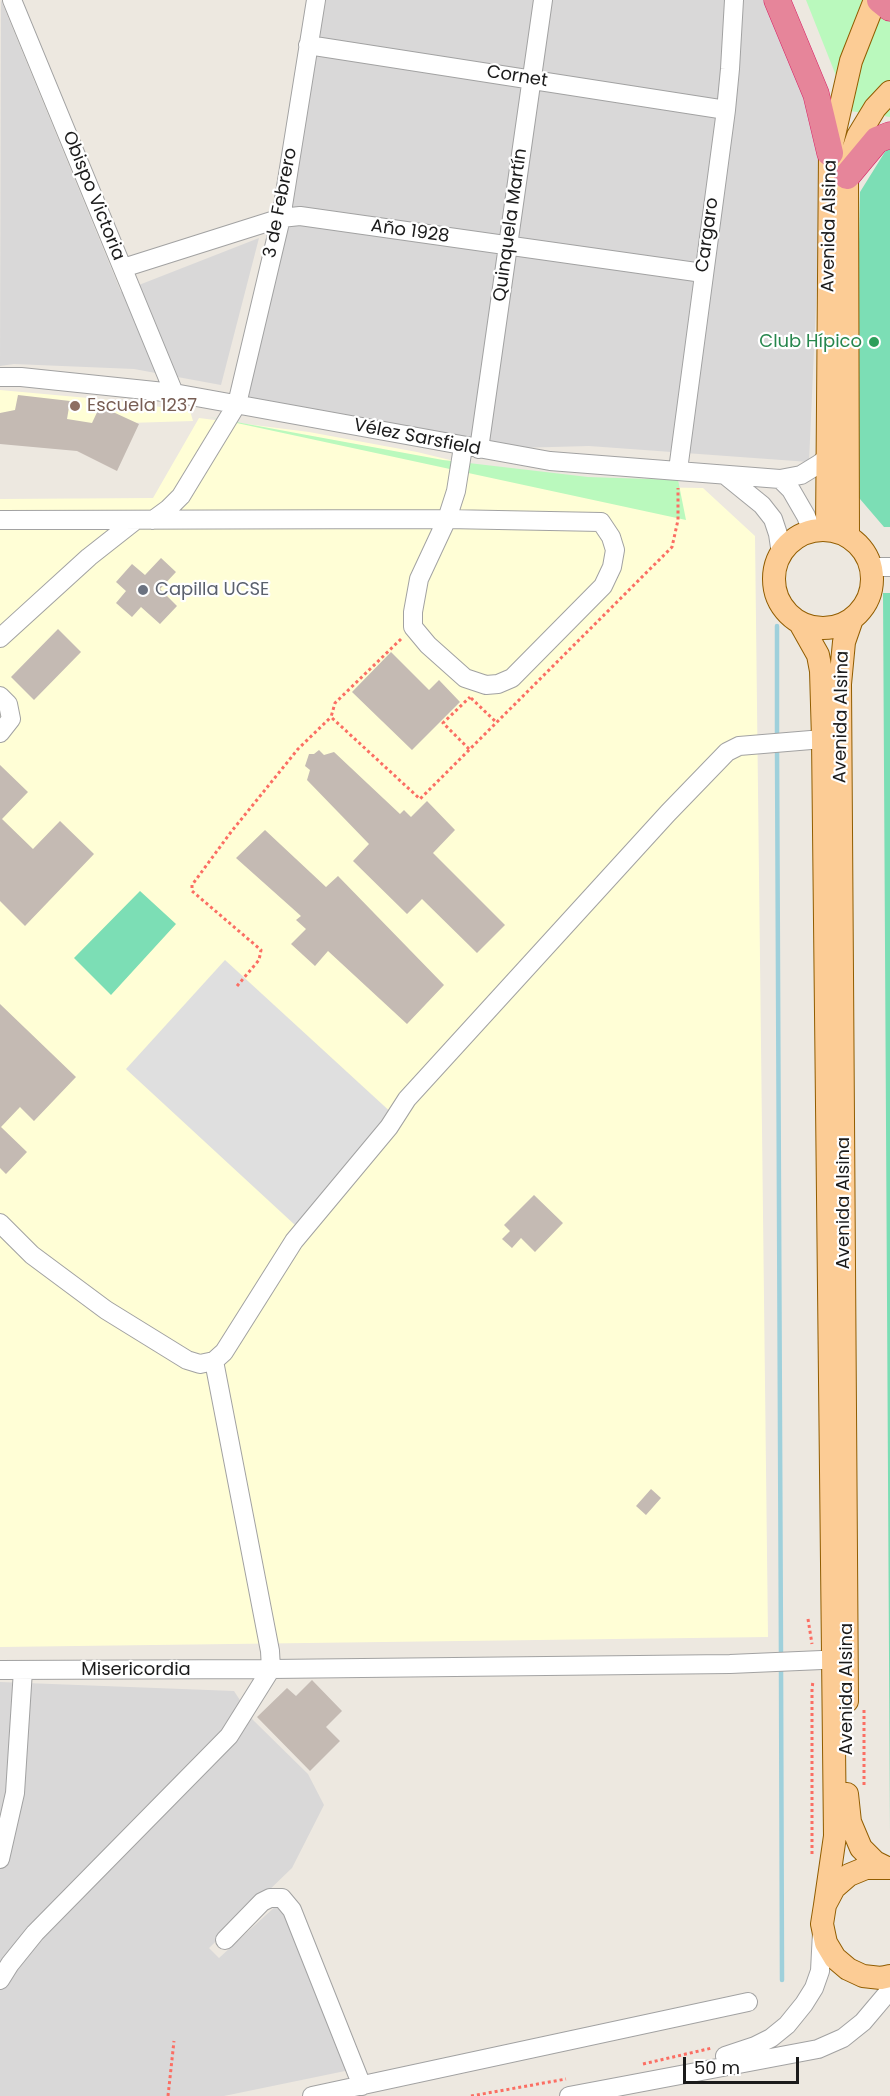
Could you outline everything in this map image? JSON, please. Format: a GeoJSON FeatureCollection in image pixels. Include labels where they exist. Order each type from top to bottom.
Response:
{"type":"FeatureCollection","features":[{"type":"Feature","properties":{"kind":"highway"},"geometry":{"type":"LineString","coordinates":[[777,0],[816,94],[830,153]]}},
{"type":"Feature","properties":{"kind":"highway"},"geometry":{"type":"LineString","coordinates":[[880,0],[890,8]]}},
{"type":"Feature","properties":{"kind":"highway"},"geometry":{"type":"LineString","coordinates":[[847,176],[877,140],[890,135]]}},
{"type":"Feature","properties":{"kind":"main road","name":"Avenida Alsina"},"geometry":{"type":"LineString","coordinates":[[829,533],[830,153],[851,61],[875,0]]}},
{"type":"Feature","properties":{"kind":"main road","name":"Avenida Alsina"},"geometry":{"type":"LineString","coordinates":[[829,533],[847,176],[850,156],[858,136],[875,108],[890,92]]}},
{"type":"Feature","properties":{"kind":"main road"},"geometry":{"type":"LineString","coordinates":[[829,533],[858,545],[880,567],[862,609],[852,619],[840,626],[813,628],[788,614],[776,592],[775,569],[781,554],[800,536],[829,533]]}},
{"type":"Feature","properties":{"kind":"main road","name":"Avenida Alsina"},"geometry":{"type":"LineString","coordinates":[[831,1660],[840,684],[844,642],[852,619]]}},
{"type":"Feature","properties":{"kind":"main road","name":"Avenida Alsina"},"geometry":{"type":"LineString","coordinates":[[801,623],[818,655],[821,670],[831,1660],[840,1787]]}},
{"type":"Feature","properties":{"kind":"main road"},"geometry":{"type":"LineString","coordinates":[[840,1787],[852,1831],[861,1848],[875,1862],[888,1868]]}},
{"type":"Feature","properties":{"kind":"main road"},"geometry":{"type":"LineString","coordinates":[[840,1787],[824,1914],[826,1943],[835,1958],[848,1969],[863,1976],[881,1978],[890,1976]]}},
{"type":"Feature","properties":{"kind":"main road"},"geometry":{"type":"LineString","coordinates":[[824,1914],[834,1888],[849,1875],[866,1868],[888,1868]]}},
{"type":"Feature","properties":{"kind":"street","name":"Obispo Victoria"},"geometry":{"type":"LineString","coordinates":[[12,0],[174,393]]}},
{"type":"Feature","properties":{"kind":"street","name":"3 de Febrero"},"geometry":{"type":"LineString","coordinates":[[0,638],[89,557],[144,520],[168,509],[181,496],[237,404],[281,218],[316,0]]}},
{"type":"Feature","properties":{"kind":"street","name":"Quinquela Martín"},"geometry":{"type":"LineString","coordinates":[[447,519],[471,448],[507,246],[543,0]]}},
{"type":"Feature","properties":{"kind":"street","name":"Cargaro"},"geometry":{"type":"LineString","coordinates":[[678,470],[726,110],[734,0]]}},
{"type":"Feature","properties":{"kind":"street","name":"Cornet"},"geometry":{"type":"LineString","coordinates":[[308,45],[726,110]]}},
{"type":"Feature","properties":{"kind":"street","name":"Año 1928"},"geometry":{"type":"LineString","coordinates":[[123,268],[281,218],[300,216],[703,273]]}},
{"type":"Feature","properties":{"kind":"street","name":"Vélez Sarsfield"},"geometry":{"type":"LineString","coordinates":[[0,377],[21,377],[174,393],[550,461],[780,479],[801,475],[829,456]]}},
{"type":"Feature","properties":{"kind":"street"},"geometry":{"type":"LineString","coordinates":[[725,475],[762,505],[773,519],[781,554]]}},
{"type":"Feature","properties":{"kind":"street"},"geometry":{"type":"LineString","coordinates":[[780,479],[791,490],[806,516],[829,533]]}},
{"type":"Feature","properties":{"kind":"street"},"geometry":{"type":"LineString","coordinates":[[0,520],[447,519],[601,522],[611,537],[615,550],[612,567],[603,586],[512,678],[498,684],[486,685],[465,678],[428,645],[413,627],[413,612],[419,579],[447,519]]}},
{"type":"Feature","properties":{"kind":"street"},"geometry":{"type":"LineString","coordinates":[[0,696],[8,704],[11,719],[0,733]]}},
{"type":"Feature","properties":{"kind":"street"},"geometry":{"type":"LineString","coordinates":[[0,1222],[32,1255],[106,1310],[187,1360],[200,1364],[214,1361],[224,1352],[294,1241],[389,1126],[407,1099],[727,752],[739,746],[823,740]]}},
{"type":"Feature","properties":{"kind":"street"},"geometry":{"type":"LineString","coordinates":[[0,1980],[35,1933],[229,1736],[272,1669],[214,1361]]}},
{"type":"Feature","properties":{"kind":"street","name":"Misericordia"},"geometry":{"type":"LineString","coordinates":[[0,1670],[272,1669],[831,1660]]}},
{"type":"Feature","properties":{"kind":"street"},"geometry":{"type":"LineString","coordinates":[[0,1859],[15,1793],[23,1670]]}},
{"type":"Feature","properties":{"kind":"street"},"geometry":{"type":"LineString","coordinates":[[225,1940],[262,1902],[270,1898],[282,1898],[292,1910],[362,2086]]}},
{"type":"Feature","properties":{"kind":"street"},"geometry":{"type":"LineString","coordinates":[[569,2087],[755,2046],[771,2038],[787,2025],[814,1988],[820,1971],[824,1914]]}},
{"type":"Feature","properties":{"kind":"street"},"geometry":{"type":"LineString","coordinates":[[640,2073],[818,2049],[843,2038],[863,2022],[890,1990]]}},
{"type":"Feature","properties":{"kind":"street"},"geometry":{"type":"LineString","coordinates":[[312,2096],[748,2002]]}},
{"type":"Feature","properties":{"kind":"path"},"geometry":{"type":"LineString","coordinates":[[335,704],[413,627]]}},
{"type":"Feature","properties":{"kind":"path"},"geometry":{"type":"LineString","coordinates":[[469,749],[443,723],[470,697],[496,722]]}},
{"type":"Feature","properties":{"kind":"path"},"geometry":{"type":"LineString","coordinates":[[237,986],[259,960],[261,950],[192,891],[192,885],[231,832],[298,750],[331,717]]}},
{"type":"Feature","properties":{"kind":"path"},"geometry":{"type":"LineString","coordinates":[[808,1619],[831,1660],[814,1675],[812,1689],[812,1855]]}},
{"type":"Feature","properties":{"kind":"path"},"geometry":{"type":"LineString","coordinates":[[168,2096],[174,2041]]}},
{"type":"Feature","properties":{"kind":"path"},"geometry":{"type":"LineString","coordinates":[[640,2073],[718,2046]]}},
{"type":"Feature","properties":{"kind":"path"},"geometry":{"type":"LineString","coordinates":[[471,2096],[569,2087]]}},
{"type":"Feature","properties":{"kind":"shaded area"},"geometry":{"type":"Polygon","coordinates":[[[1,0],[121,292],[259,238],[221,385],[134,369],[14,364],[0,366],[1,0]]]}},
{"type":"Feature","properties":{"kind":"shaded area"},"geometry":{"type":"Polygon","coordinates":[[[326,0],[772,0],[824,126],[809,462],[589,446],[479,449],[237,404],[281,218],[326,0]]]}},
{"type":"Feature","properties":{"kind":"shaded area","name":"Escuela 1237"},"geometry":{"type":"Polygon","coordinates":[[[0,390],[110,400],[190,411],[193,421],[0,427],[0,390]]]}},
{"type":"Feature","properties":{"kind":"shaded area"},"geometry":{"type":"Polygon","coordinates":[[[199,418],[309,432],[417,452],[508,474],[641,487],[703,488],[755,536],[768,1637],[0,1647],[0,499],[153,498],[199,418]]]}},
{"type":"Feature","properties":{"kind":"shaded area"},"geometry":{"type":"Polygon","coordinates":[[[225,960],[395,1116],[295,1225],[126,1069],[225,960]]]}},
{"type":"Feature","properties":{"kind":"shaded area"},"geometry":{"type":"Polygon","coordinates":[[[0,1682],[234,1691],[253,1720],[308,1774],[324,1805],[292,1868],[209,1948],[219,1958],[278,1904],[292,1927],[350,2070],[224,2096],[0,2096],[0,1682]]]}},
{"type":"Feature","properties":{"kind":"green space"},"geometry":{"type":"Polygon","coordinates":[[[806,0],[890,0],[890,117],[850,111],[806,0]]]}},
{"type":"Feature","properties":{"kind":"green space","name":"Club Hípico"},"geometry":{"type":"Polygon","coordinates":[[[890,147],[890,527],[884,527],[854,492],[860,192],[890,147]]]}},
{"type":"Feature","properties":{"kind":"green space"},"geometry":{"type":"Polygon","coordinates":[[[209,417],[443,460],[588,477],[678,480],[686,520],[209,417]]]}},
{"type":"Feature","properties":{"kind":"green space"},"geometry":{"type":"Polygon","coordinates":[[[883,593],[890,593],[890,1831],[883,593]]]}},
{"type":"Feature","properties":{"kind":"green space"},"geometry":{"type":"Polygon","coordinates":[[[140,891],[176,924],[111,995],[74,958],[140,891]]]}},
{"type":"Feature","properties":{"kind":"building"},"geometry":{"type":"Polygon","coordinates":[[[18,395],[70,401],[67,419],[92,423],[100,406],[139,424],[117,471],[77,451],[0,444],[0,413],[15,410],[18,395]]]}},
{"type":"Feature","properties":{"kind":"building","name":"Capilla UCSE"},"geometry":{"type":"Polygon","coordinates":[[[161,558],[176,572],[160,589],[177,606],[160,624],[141,607],[132,617],[116,603],[126,591],[116,582],[132,564],[145,575],[161,558]]]}},
{"type":"Feature","properties":{"kind":"building"},"geometry":{"type":"Polygon","coordinates":[[[58,629],[81,652],[34,700],[11,677],[58,629]]]}},
{"type":"Feature","properties":{"kind":"building"},"geometry":{"type":"Polygon","coordinates":[[[391,652],[429,690],[439,680],[460,702],[412,750],[352,692],[391,652]]]}},
{"type":"Feature","properties":{"kind":"building"},"geometry":{"type":"Polygon","coordinates":[[[319,750],[324,755],[334,752],[400,814],[404,810],[411,817],[427,801],[455,830],[433,853],[505,925],[477,953],[422,899],[407,914],[353,861],[369,844],[307,780],[310,770],[305,766],[309,754],[314,754],[319,750]]]}},
{"type":"Feature","properties":{"kind":"building"},"geometry":{"type":"Polygon","coordinates":[[[0,765],[28,792],[2,819],[33,849],[60,821],[94,854],[25,926],[0,901],[0,765]]]}},
{"type":"Feature","properties":{"kind":"building"},"geometry":{"type":"Polygon","coordinates":[[[265,830],[326,887],[338,876],[444,985],[407,1024],[328,951],[315,966],[291,944],[306,929],[296,920],[301,916],[236,858],[265,830]]]}},
{"type":"Feature","properties":{"kind":"building"},"geometry":{"type":"Polygon","coordinates":[[[0,1004],[76,1077],[34,1121],[20,1107],[1,1127],[27,1152],[6,1174],[0,1168],[0,1004]]]}},
{"type":"Feature","properties":{"kind":"building"},"geometry":{"type":"Polygon","coordinates":[[[534,1195],[563,1223],[535,1252],[521,1238],[512,1248],[502,1239],[510,1231],[504,1225],[534,1195]]]}},
{"type":"Feature","properties":{"kind":"building"},"geometry":{"type":"Polygon","coordinates":[[[651,1489],[661,1498],[646,1515],[636,1506],[651,1489]]]}},
{"type":"Feature","properties":{"kind":"building"},"geometry":{"type":"Polygon","coordinates":[[[312,1680],[342,1711],[326,1727],[340,1741],[310,1771],[257,1717],[287,1688],[296,1696],[312,1680]]]}},
{"type":"Feature","properties":{"kind":"waterway"},"geometry":{"type":"LineString","coordinates":[[777,626],[777,738]]}},
{"type":"Feature","properties":{"kind":"waterway"},"geometry":{"type":"LineString","coordinates":[[777,746],[781,1659]]}},
{"type":"Feature","properties":{"kind":"waterway"},"geometry":{"type":"LineString","coordinates":[[781,1667],[782,1980]]}},
{"type":"Feature","properties":{"kind":"place","name":"Club Hípico"},"geometry":{"type":"Point","coordinates":[874,342]}},
{"type":"Feature","properties":{"kind":"place","name":"Escuela 1237"},"geometry":{"type":"Point","coordinates":[75,406]}},
{"type":"Feature","properties":{"kind":"place","name":"Capilla UCSE"},"geometry":{"type":"Point","coordinates":[143,590]}}]}
